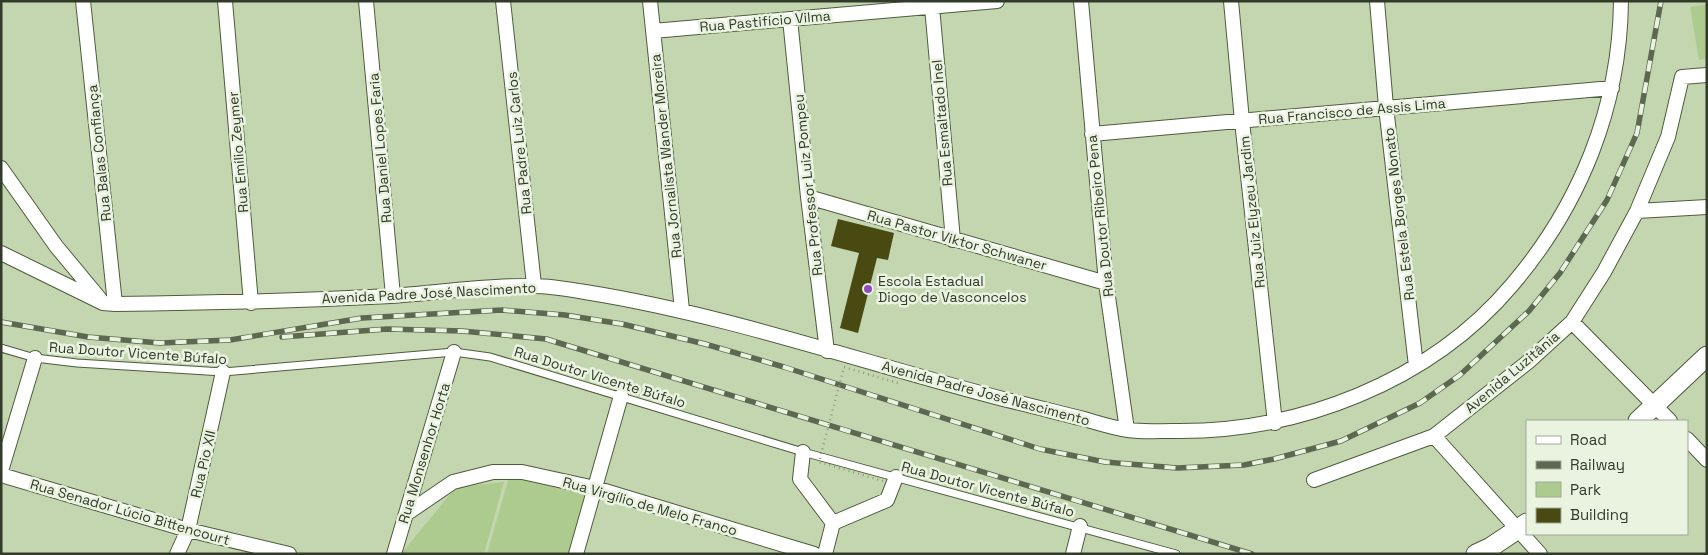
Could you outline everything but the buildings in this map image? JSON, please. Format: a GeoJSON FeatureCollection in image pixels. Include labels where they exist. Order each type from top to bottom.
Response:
{"type":"FeatureCollection","features":[{"type":"Feature","properties":{"kind":"street","name":"Rua Balas Confiança"},"geometry":{"type":"LineString","coordinates":[[83,1],[109,303]]}},
{"type":"Feature","properties":{"kind":"street","name":"Rua Emílio Zeymer"},"geometry":{"type":"LineString","coordinates":[[224,1],[251,303]]}},
{"type":"Feature","properties":{"kind":"street","name":"Rua Daniel Lopes Faria"},"geometry":{"type":"LineString","coordinates":[[366,1],[393,296]]}},
{"type":"Feature","properties":{"kind":"street","name":"Rua Padre Luiz Carlos"},"geometry":{"type":"LineString","coordinates":[[503,1],[534,285]]}},
{"type":"Feature","properties":{"kind":"street","name":"Rua Jornalista Wander Moreira"},"geometry":{"type":"LineString","coordinates":[[650,1],[682,310]]}},
{"type":"Feature","properties":{"kind":"street","name":"Rua Pastifício Vilma"},"geometry":{"type":"LineString","coordinates":[[653,31],[997,1]]}},
{"type":"Feature","properties":{"kind":"street","name":"Rua Doutor Ribeiro Pena"},"geometry":{"type":"LineString","coordinates":[[1080,1],[1106,284],[1127,430]]}},
{"type":"Feature","properties":{"kind":"street","name":"Rua Juiz Elyzeu Jardim"},"geometry":{"type":"LineString","coordinates":[[1231,1],[1242,121],[1275,423]]}},
{"type":"Feature","properties":{"kind":"street","name":"Rua Estela Borges Nonato"},"geometry":{"type":"LineString","coordinates":[[1378,1],[1386,107],[1416,366]]}},
{"type":"Feature","properties":{"kind":"street","name":"Avenida Padre José Nascimento"},"geometry":{"type":"LineString","coordinates":[[109,303],[251,303],[393,296],[534,285],[682,310],[827,351],[1127,430],[1193,431],[1275,423],[1346,400],[1416,366],[1456,338],[1494,307],[1533,260],[1566,210],[1592,156],[1612,88],[1621,38],[1621,1]]}},
{"type":"Feature","properties":{"kind":"street","name":"Rua Esmaltado Inel"},"geometry":{"type":"LineString","coordinates":[[932,7],[952,240]]}},
{"type":"Feature","properties":{"kind":"street","name":"Rua Professor Luiz Pompeu"},"geometry":{"type":"LineString","coordinates":[[790,19],[808,197],[827,351]]}},
{"type":"Feature","properties":{"kind":"street","name":"Avenida Luzitânia"},"geometry":{"type":"LineString","coordinates":[[1314,480],[1434,436],[1528,362],[1572,322],[1604,272],[1637,211],[1668,137],[1682,77],[1707,75]]}},
{"type":"Feature","properties":{"kind":"street","name":"Rua Francisco de Assis Lima"},"geometry":{"type":"LineString","coordinates":[[1092,134],[1612,88]]}},
{"type":"Feature","properties":{"kind":"street"},"geometry":{"type":"LineString","coordinates":[[1,168],[56,246],[109,303]]}},
{"type":"Feature","properties":{"kind":"street","name":"Rua Pastor Viktor Schwaner"},"geometry":{"type":"LineString","coordinates":[[808,197],[1106,284]]}},
{"type":"Feature","properties":{"kind":"street"},"geometry":{"type":"LineString","coordinates":[[1637,211],[1707,207]]}},
{"type":"Feature","properties":{"kind":"street"},"geometry":{"type":"LineString","coordinates":[[1,253],[109,303]]}},
{"type":"Feature","properties":{"kind":"street"},"geometry":{"type":"LineString","coordinates":[[1572,322],[1669,420]]}},
{"type":"Feature","properties":{"kind":"street","name":"Rua Monsenhor Horta"},"geometry":{"type":"LineString","coordinates":[[394,554],[454,352]]}},
{"type":"Feature","properties":{"kind":"street"},"geometry":{"type":"LineString","coordinates":[[1639,420],[1707,356]]}},
{"type":"Feature","properties":{"kind":"street"},"geometry":{"type":"LineString","coordinates":[[1,471],[35,358]]}},
{"type":"Feature","properties":{"kind":"street","name":"Rua Pio XII"},"geometry":{"type":"LineString","coordinates":[[177,554],[188,530],[223,372]]}},
{"type":"Feature","properties":{"kind":"street"},"geometry":{"type":"LineString","coordinates":[[576,554],[621,396]]}},
{"type":"Feature","properties":{"kind":"street"},"geometry":{"type":"LineString","coordinates":[[1434,436],[1522,527],[1476,554]]}},
{"type":"Feature","properties":{"kind":"street"},"geometry":{"type":"LineString","coordinates":[[1688,440],[1707,460]]}},
{"type":"Feature","properties":{"kind":"street"},"geometry":{"type":"LineString","coordinates":[[803,452],[800,478],[833,523]]}},
{"type":"Feature","properties":{"kind":"street","name":"Rua Virgílio de Melo Franco"},"geometry":{"type":"LineString","coordinates":[[406,514],[453,482],[493,472],[522,472],[594,488],[814,554]]}},
{"type":"Feature","properties":{"kind":"street","name":"Rua Senador Lúcio Bittencourt"},"geometry":{"type":"LineString","coordinates":[[1,475],[188,530],[289,554]]}},
{"type":"Feature","properties":{"kind":"street"},"geometry":{"type":"LineString","coordinates":[[833,523],[887,500],[890,479]]}},
{"type":"Feature","properties":{"kind":"street"},"geometry":{"type":"LineString","coordinates":[[825,554],[833,523]]}},
{"type":"Feature","properties":{"kind":"street"},"geometry":{"type":"LineString","coordinates":[[1073,554],[1080,526]]}},
{"type":"Feature","properties":{"kind":"street"},"geometry":{"type":"LineString","coordinates":[[1527,535],[1540,554]]}},
{"type":"Feature","properties":{"kind":"lane","name":"Rua Doutor Vicente Búfalo"},"geometry":{"type":"LineString","coordinates":[[1,348],[35,358],[77,363],[223,372],[454,352],[490,357],[890,479],[1080,526],[1176,554]]}},
{"type":"Feature","properties":{"kind":"path"},"geometry":{"type":"LineString","coordinates":[[890,479],[819,462],[844,367],[901,384]]}},
{"type":"Feature","properties":{"kind":"green space"},"geometry":{"type":"Polygon","coordinates":[[[1707,4],[1707,59],[1699,60],[1690,7],[1707,4]]]}},
{"type":"Feature","properties":{"kind":"green space"},"geometry":{"type":"Polygon","coordinates":[[[518,477],[589,492],[571,554],[487,554],[508,480],[518,477]]]}},
{"type":"Feature","properties":{"kind":"green space"},"geometry":{"type":"Polygon","coordinates":[[[504,482],[484,554],[401,554],[456,487],[504,482]]]}},
{"type":"Feature","properties":{"kind":"railway"},"geometry":{"type":"LineString","coordinates":[[1,322],[88,337],[160,343],[230,340],[362,318],[502,310],[565,315],[622,324],[705,344],[784,367],[1040,449],[1105,462],[1177,468],[1244,465],[1341,441],[1420,403],[1460,375],[1529,311],[1560,273],[1607,200],[1637,133],[1661,1]]}},
{"type":"Feature","properties":{"kind":"railway"},"geometry":{"type":"LineString","coordinates":[[282,337],[387,329],[462,331],[546,339],[1252,554]]}},
{"type":"Feature","properties":{"kind":"place","name":"Escola Estadual Diogo de Vasconcelos"},"geometry":{"type":"Point","coordinates":[868,289]}}]}
